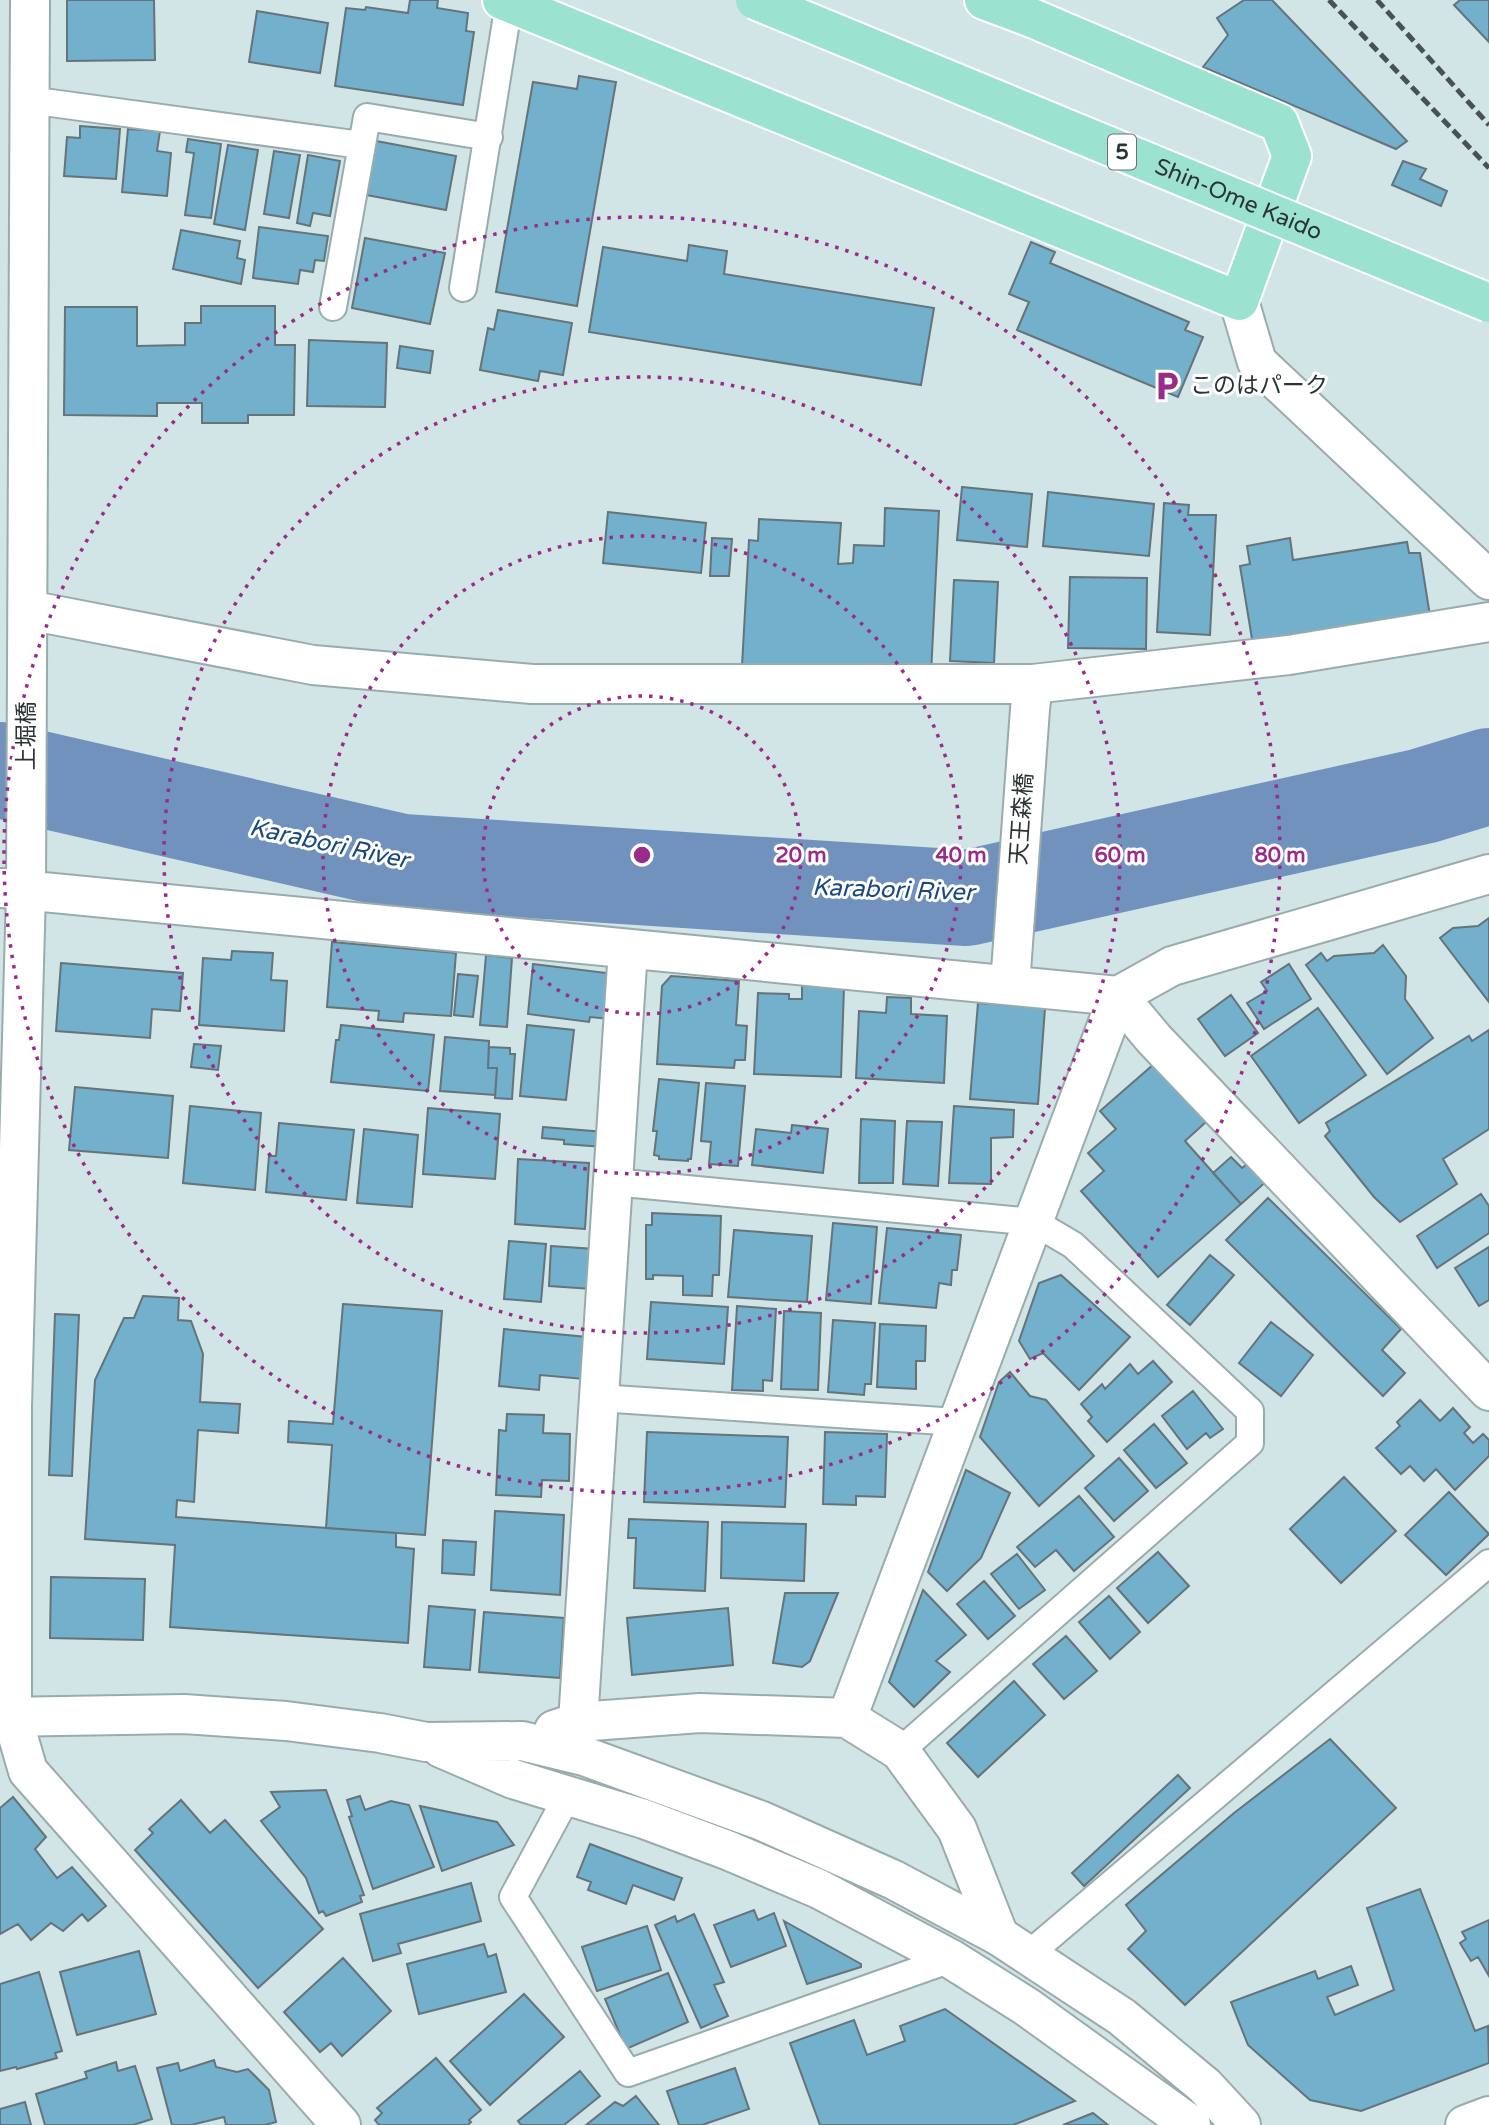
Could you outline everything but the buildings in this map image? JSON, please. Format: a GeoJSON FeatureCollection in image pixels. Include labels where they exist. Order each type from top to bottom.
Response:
{"type":"FeatureCollection","features":[{"type":"Feature","properties":{"kind":"main road","name":"Shin-Ome Kaido"},"geometry":{"type":"LineString","coordinates":[[755,0],[1489,303]]}},
{"type":"Feature","properties":{"kind":"main road"},"geometry":{"type":"LineString","coordinates":[[506,2],[1239,301],[1292,156],[1279,122],[984,0]]}},
{"type":"Feature","properties":{"kind":"street","name":"上堀橋"},"geometry":{"type":"LineString","coordinates":[[30,0],[26,844],[13,889],[6,1406],[6,1717],[28,1771],[341,2125]]}},
{"type":"Feature","properties":{"kind":"street"},"geometry":{"type":"LineString","coordinates":[[1239,301],[1257,362],[1489,580]]}},
{"type":"Feature","properties":{"kind":"street"},"geometry":{"type":"LineString","coordinates":[[28,619],[313,665],[532,684],[1031,696],[1489,622]]}},
{"type":"Feature","properties":{"kind":"street","name":"天王森橋"},"geometry":{"type":"LineString","coordinates":[[1010,985],[1031,696]]}},
{"type":"Feature","properties":{"kind":"street"},"geometry":{"type":"LineString","coordinates":[[13,889],[1118,996],[1172,966],[1489,874]]}},
{"type":"Feature","properties":{"kind":"street"},"geometry":{"type":"LineString","coordinates":[[578,1722],[628,949]]}},
{"type":"Feature","properties":{"kind":"street"},"geometry":{"type":"LineString","coordinates":[[847,1718],[1118,996]]}},
{"type":"Feature","properties":{"kind":"street"},"geometry":{"type":"LineString","coordinates":[[1118,996],[1154,1039],[1489,1391]]}},
{"type":"Feature","properties":{"kind":"street"},"geometry":{"type":"LineString","coordinates":[[522,1741],[578,1722],[700,1713],[847,1718],[900,1751],[957,1829],[1014,1945]]}},
{"type":"Feature","properties":{"kind":"street"},"geometry":{"type":"LineString","coordinates":[[6,1717],[184,1714],[273,1720],[380,1733],[426,1742],[522,1741],[584,1756],[762,1821],[894,1880],[1014,1945],[1122,2017],[1205,2086],[1241,2125]]}},
{"type":"Feature","properties":{"kind":"street"},"geometry":{"type":"LineString","coordinates":[[426,1742],[513,1779],[644,1819],[727,1850],[819,1889],[951,1959],[1027,2007],[1191,2125]]}},
{"type":"Feature","properties":{"kind":"street"},"geometry":{"type":"LineString","coordinates":[[1465,2125],[1489,2116]]}},
{"type":"Feature","properties":{"kind":"lane"},"geometry":{"type":"LineString","coordinates":[[463,288],[489,137],[506,2]]}},
{"type":"Feature","properties":{"kind":"lane"},"geometry":{"type":"LineString","coordinates":[[29,100],[361,145]]}},
{"type":"Feature","properties":{"kind":"lane"},"geometry":{"type":"LineString","coordinates":[[334,307],[367,117],[489,137]]}},
{"type":"Feature","properties":{"kind":"lane"},"geometry":{"type":"LineString","coordinates":[[613,1182],[1034,1222],[1073,1245],[1250,1411],[1250,1443],[900,1751]]}},
{"type":"Feature","properties":{"kind":"lane"},"geometry":{"type":"LineString","coordinates":[[599,1398],[957,1422]]}},
{"type":"Feature","properties":{"kind":"lane"},"geometry":{"type":"LineString","coordinates":[[1014,1945],[1489,1563]]}},
{"type":"Feature","properties":{"kind":"lane"},"geometry":{"type":"LineString","coordinates":[[568,1795],[513,1897],[628,2073],[951,1959]]}},
{"type":"Feature","properties":{"kind":"waterway","name":"Karabori River"},"geometry":{"type":"LineString","coordinates":[[0,770],[402,862],[967,898],[1423,796],[1489,776]]}},
{"type":"Feature","properties":{"kind":"railway"},"geometry":{"type":"LineString","coordinates":[[1329,0],[1489,168]]}},
{"type":"Feature","properties":{"kind":"railway"},"geometry":{"type":"LineString","coordinates":[[1377,0],[1489,125]]}},
{"type":"Feature","properties":{"kind":"place","name":"このはパーク"},"geometry":{"type":"Point","coordinates":[1167,386]}}]}
